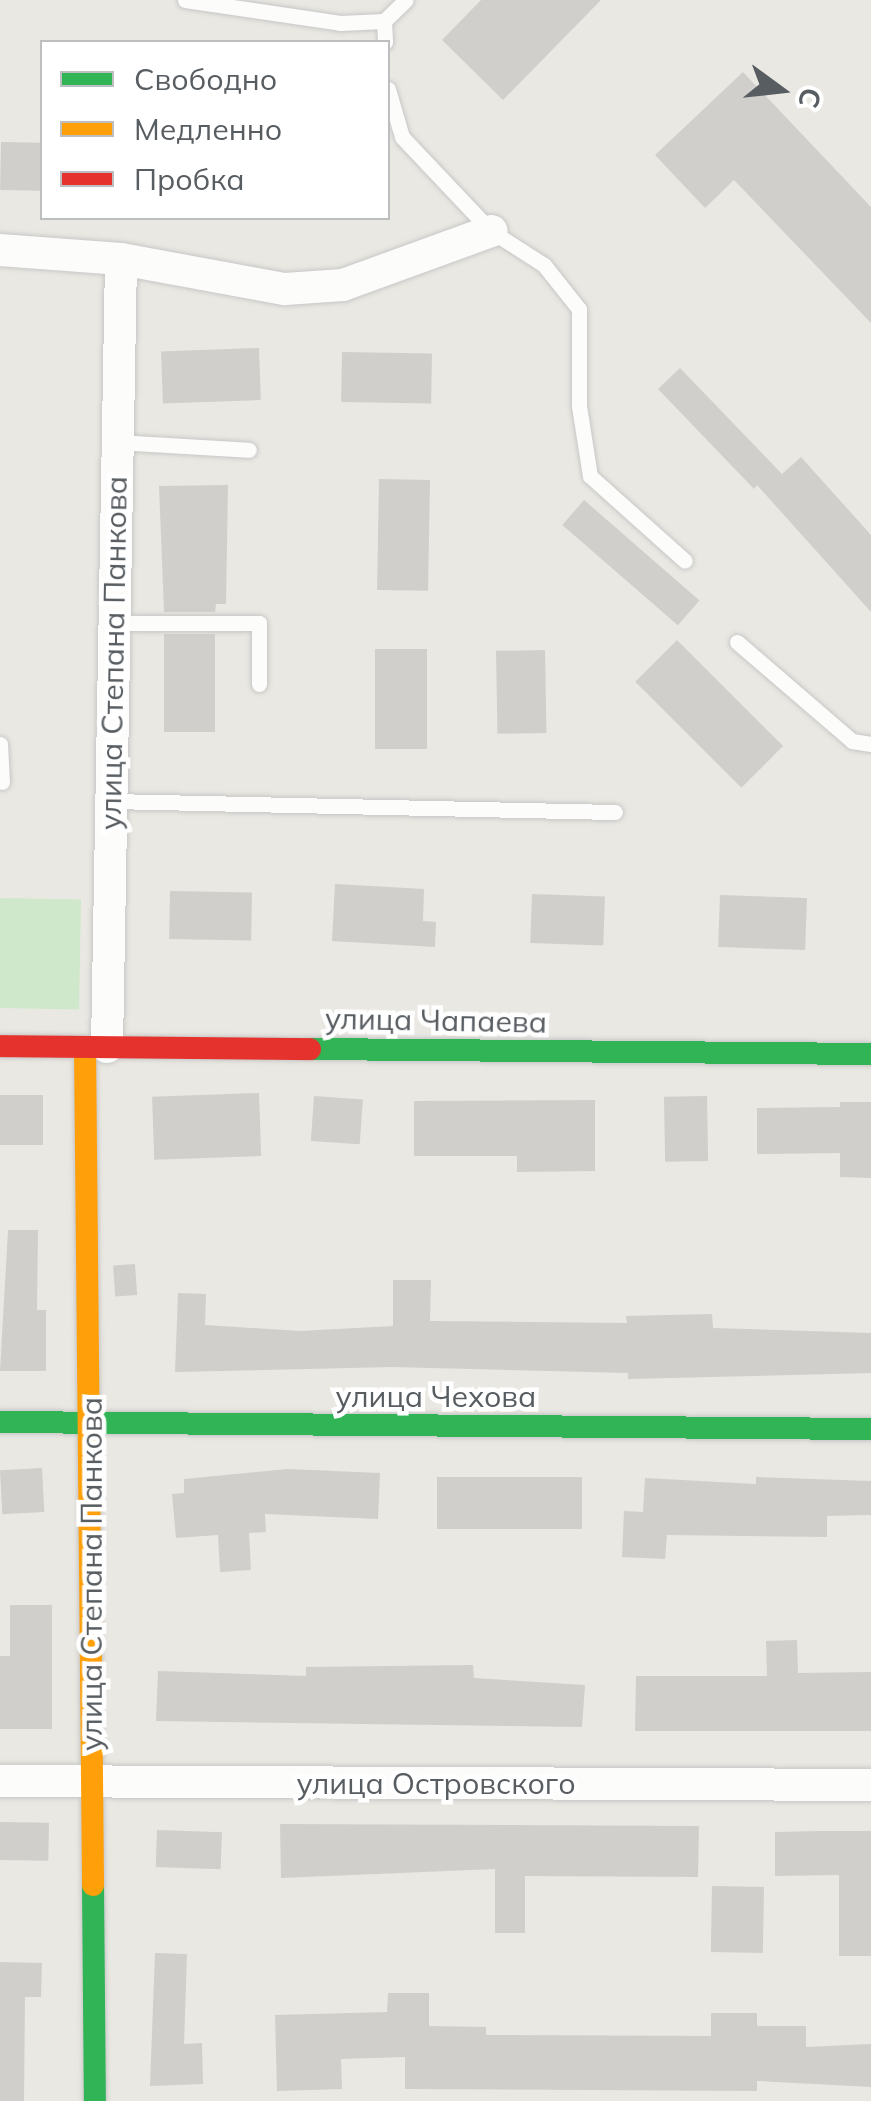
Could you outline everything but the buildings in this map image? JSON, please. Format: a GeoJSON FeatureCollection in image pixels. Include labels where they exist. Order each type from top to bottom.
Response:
{"type":"FeatureCollection","features":[{"type":"Feature","properties":{"kind":"street"},"geometry":{"type":"LineString","coordinates":[[0,250],[121,259],[285,289],[343,285],[490,231]]}},
{"type":"Feature","properties":{"kind":"street","name":"улица Степана Панкова"},"geometry":{"type":"LineString","coordinates":[[96,2101],[90,1423],[96,1047],[110,801],[121,259]]}},
{"type":"Feature","properties":{"kind":"street","name":"улица Чапаева"},"geometry":{"type":"LineString","coordinates":[[0,1046],[871,1054]]}},
{"type":"Feature","properties":{"kind":"street","name":"улица Чехова"},"geometry":{"type":"LineString","coordinates":[[0,1422],[871,1429]]}},
{"type":"Feature","properties":{"kind":"street","name":"улица Островского"},"geometry":{"type":"LineString","coordinates":[[0,1781],[871,1785]]}},
{"type":"Feature","properties":{"kind":"lane"},"geometry":{"type":"LineString","coordinates":[[185,0],[340,23],[384,21],[406,0]]}},
{"type":"Feature","properties":{"kind":"lane"},"geometry":{"type":"LineString","coordinates":[[384,21],[385,40]]}},
{"type":"Feature","properties":{"kind":"lane"},"geometry":{"type":"LineString","coordinates":[[390,96],[402,137],[490,231],[544,265],[580,308],[579,406],[590,476],[685,561]]}},
{"type":"Feature","properties":{"kind":"lane"},"geometry":{"type":"LineString","coordinates":[[116,442],[249,450]]}},
{"type":"Feature","properties":{"kind":"lane"},"geometry":{"type":"LineString","coordinates":[[115,623],[259,623],[259,684]]}},
{"type":"Feature","properties":{"kind":"lane"},"geometry":{"type":"LineString","coordinates":[[736,642],[852,740],[871,744]]}},
{"type":"Feature","properties":{"kind":"lane"},"geometry":{"type":"LineString","coordinates":[[0,744],[2,782]]}},
{"type":"Feature","properties":{"kind":"lane"},"geometry":{"type":"LineString","coordinates":[[110,801],[615,812]]}},
{"type":"Feature","properties":{"kind":"green space"},"geometry":{"type":"Polygon","coordinates":[[[0,898],[81,899],[79,1009],[0,1008],[0,898]]]}},
{"type":"Feature","properties":{"kind":"traffic: fast"},"geometry":{"type":"LineString","coordinates":[[310,1049],[871,1054]]}},
{"type":"Feature","properties":{"kind":"traffic: fast"},"geometry":{"type":"LineString","coordinates":[[0,1422],[871,1429]]}},
{"type":"Feature","properties":{"kind":"traffic: fast"},"geometry":{"type":"LineString","coordinates":[[93,1885],[95,2101]]}},
{"type":"Feature","properties":{"kind":"traffic: slow"},"geometry":{"type":"LineString","coordinates":[[85,1047],[93,1885]]}},
{"type":"Feature","properties":{"kind":"traffic: jam"},"geometry":{"type":"LineString","coordinates":[[0,1046],[310,1049]]}}]}
